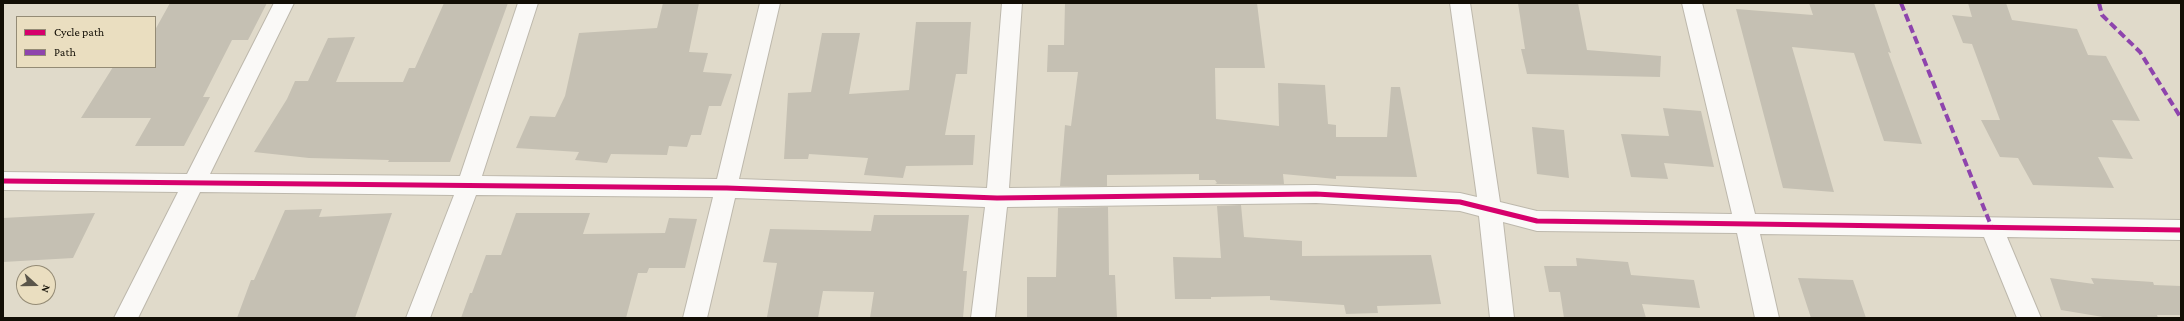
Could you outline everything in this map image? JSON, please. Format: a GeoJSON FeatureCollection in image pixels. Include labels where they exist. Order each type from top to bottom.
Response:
{"type":"FeatureCollection","features":[{"type":"Feature","properties":{"kind":"street"},"geometry":{"type":"LineString","coordinates":[[126,318],[284,3]]}},
{"type":"Feature","properties":{"kind":"street"},"geometry":{"type":"LineString","coordinates":[[418,318],[468,186],[528,3]]}},
{"type":"Feature","properties":{"kind":"street"},"geometry":{"type":"LineString","coordinates":[[695,318],[770,3]]}},
{"type":"Feature","properties":{"kind":"street"},"geometry":{"type":"LineString","coordinates":[[983,318],[997,198],[1012,3]]}},
{"type":"Feature","properties":{"kind":"street"},"geometry":{"type":"LineString","coordinates":[[1460,3],[1490,210],[1502,318]]}},
{"type":"Feature","properties":{"kind":"street"},"geometry":{"type":"LineString","coordinates":[[1692,3],[1746,224],[1767,318]]}},
{"type":"Feature","properties":{"kind":"street"},"geometry":{"type":"LineString","coordinates":[[3,181],[727,188],[997,198],[1316,194],[1460,202],[1537,221],[2181,230]]}},
{"type":"Feature","properties":{"kind":"street"},"geometry":{"type":"LineString","coordinates":[[1992,228],[2029,318]]}},
{"type":"Feature","properties":{"kind":"building"},"geometry":{"type":"Polygon","coordinates":[[[170,3],[267,3],[248,40],[232,40],[203,97],[210,97],[184,146],[135,146],[151,118],[81,118],[112,68],[156,68],[156,28],[170,3]]]}},
{"type":"Feature","properties":{"kind":"building"},"geometry":{"type":"Polygon","coordinates":[[[444,3],[508,3],[450,162],[388,162],[389,160],[309,158],[254,152],[287,99],[295,81],[308,81],[328,38],[355,37],[336,82],[403,82],[409,68],[415,68],[444,3]]]}},
{"type":"Feature","properties":{"kind":"building"},"geometry":{"type":"Polygon","coordinates":[[[663,3],[699,3],[689,52],[708,53],[703,72],[732,74],[721,106],[709,106],[701,135],[691,135],[687,147],[669,146],[667,155],[611,154],[607,163],[575,160],[579,152],[516,148],[530,116],[555,117],[565,96],[579,33],[657,28],[663,3]]]}},
{"type":"Feature","properties":{"kind":"building"},"geometry":{"type":"Polygon","coordinates":[[[1065,3],[1257,3],[1265,68],[1215,68],[1216,119],[1279,126],[1278,83],[1325,85],[1328,124],[1336,125],[1336,137],[1387,137],[1391,87],[1400,87],[1417,177],[1336,176],[1336,179],[1283,174],[1284,184],[1215,184],[1217,183],[1215,180],[1199,180],[1199,174],[1107,175],[1107,186],[1060,186],[1065,125],[1071,126],[1078,72],[1047,72],[1048,45],[1064,45],[1065,3]]]}},
{"type":"Feature","properties":{"kind":"building"},"geometry":{"type":"Polygon","coordinates":[[[1518,3],[1578,3],[1587,50],[1661,56],[1660,77],[1527,74],[1521,49],[1525,49],[1518,3]]]}},
{"type":"Feature","properties":{"kind":"building"},"geometry":{"type":"Polygon","coordinates":[[[1809,3],[1874,3],[1891,53],[1888,52],[1922,144],[1884,141],[1854,53],[1792,47],[1834,192],[1783,188],[1736,9],[1813,15],[1809,3]]]}},
{"type":"Feature","properties":{"kind":"building"},"geometry":{"type":"Polygon","coordinates":[[[1968,3],[2006,3],[2012,20],[2077,29],[2088,55],[2106,56],[2140,121],[2112,120],[2133,159],[2098,157],[2114,188],[2033,185],[2018,158],[2000,157],[1981,120],[2000,120],[1972,44],[1963,43],[1952,15],[1972,17],[1968,3]]]}},
{"type":"Feature","properties":{"kind":"building"},"geometry":{"type":"Polygon","coordinates":[[[916,22],[971,22],[967,74],[956,74],[945,135],[975,135],[973,165],[906,166],[903,178],[864,175],[868,158],[809,154],[808,159],[784,159],[788,93],[811,92],[822,33],[860,33],[849,94],[909,90],[916,22]]]}},
{"type":"Feature","properties":{"kind":"building"},"geometry":{"type":"Polygon","coordinates":[[[1663,108],[1701,111],[1714,167],[1664,163],[1668,179],[1631,177],[1621,134],[1669,136],[1663,108]]]}},
{"type":"Feature","properties":{"kind":"building"},"geometry":{"type":"Polygon","coordinates":[[[1532,127],[1564,130],[1569,178],[1537,174],[1532,127]]]}},
{"type":"Feature","properties":{"kind":"building"},"geometry":{"type":"Polygon","coordinates":[[[1241,205],[1244,237],[1302,241],[1302,256],[1431,255],[1441,304],[1377,306],[1378,313],[1346,314],[1344,305],[1270,300],[1270,296],[1175,299],[1173,257],[1221,258],[1217,206],[1241,205]]]}},
{"type":"Feature","properties":{"kind":"building"},"geometry":{"type":"Polygon","coordinates":[[[1108,207],[1109,275],[1115,275],[1117,318],[1027,318],[1027,277],[1056,277],[1058,208],[1108,207]]]}},
{"type":"Feature","properties":{"kind":"building"},"geometry":{"type":"Polygon","coordinates":[[[322,209],[319,217],[392,213],[355,318],[237,318],[251,280],[254,280],[285,210],[322,209]]]}},
{"type":"Feature","properties":{"kind":"building"},"geometry":{"type":"Polygon","coordinates":[[[95,213],[73,258],[3,262],[3,218],[95,213]]]}},
{"type":"Feature","properties":{"kind":"building"},"geometry":{"type":"Polygon","coordinates":[[[516,213],[590,213],[583,234],[665,233],[669,218],[697,219],[685,268],[649,268],[647,273],[638,273],[626,318],[461,318],[486,255],[501,255],[516,213]]]}},
{"type":"Feature","properties":{"kind":"building"},"geometry":{"type":"Polygon","coordinates":[[[874,215],[969,215],[963,271],[967,271],[963,318],[870,318],[874,292],[823,291],[818,318],[767,317],[777,263],[763,262],[770,229],[871,231],[874,215]]]}},
{"type":"Feature","properties":{"kind":"building"},"geometry":{"type":"Polygon","coordinates":[[[1576,258],[1628,262],[1631,275],[1694,280],[1700,308],[1642,304],[1646,318],[1564,318],[1560,292],[1549,292],[1544,266],[1577,266],[1576,258]]]}},
{"type":"Feature","properties":{"kind":"building"},"geometry":{"type":"Polygon","coordinates":[[[1798,278],[1853,280],[1866,318],[1811,318],[1798,278]]]}},
{"type":"Feature","properties":{"kind":"building"},"geometry":{"type":"Polygon","coordinates":[[[2050,278],[2094,284],[2091,278],[2153,282],[2154,285],[2181,286],[2181,315],[2157,315],[2158,318],[2109,318],[2061,310],[2050,278]]]}},
{"type":"Feature","properties":{"kind":"marked path"},"geometry":{"type":"LineString","coordinates":[[1901,3],[1992,228]]}},
{"type":"Feature","properties":{"kind":"marked path"},"geometry":{"type":"LineString","coordinates":[[2099,3],[2102,15],[2140,52],[2181,118]]}},
{"type":"Feature","properties":{"kind":"cycle path"},"geometry":{"type":"LineString","coordinates":[[3,181],[727,188],[997,198],[1316,194],[1460,202],[1537,221],[2181,230]]}}]}
